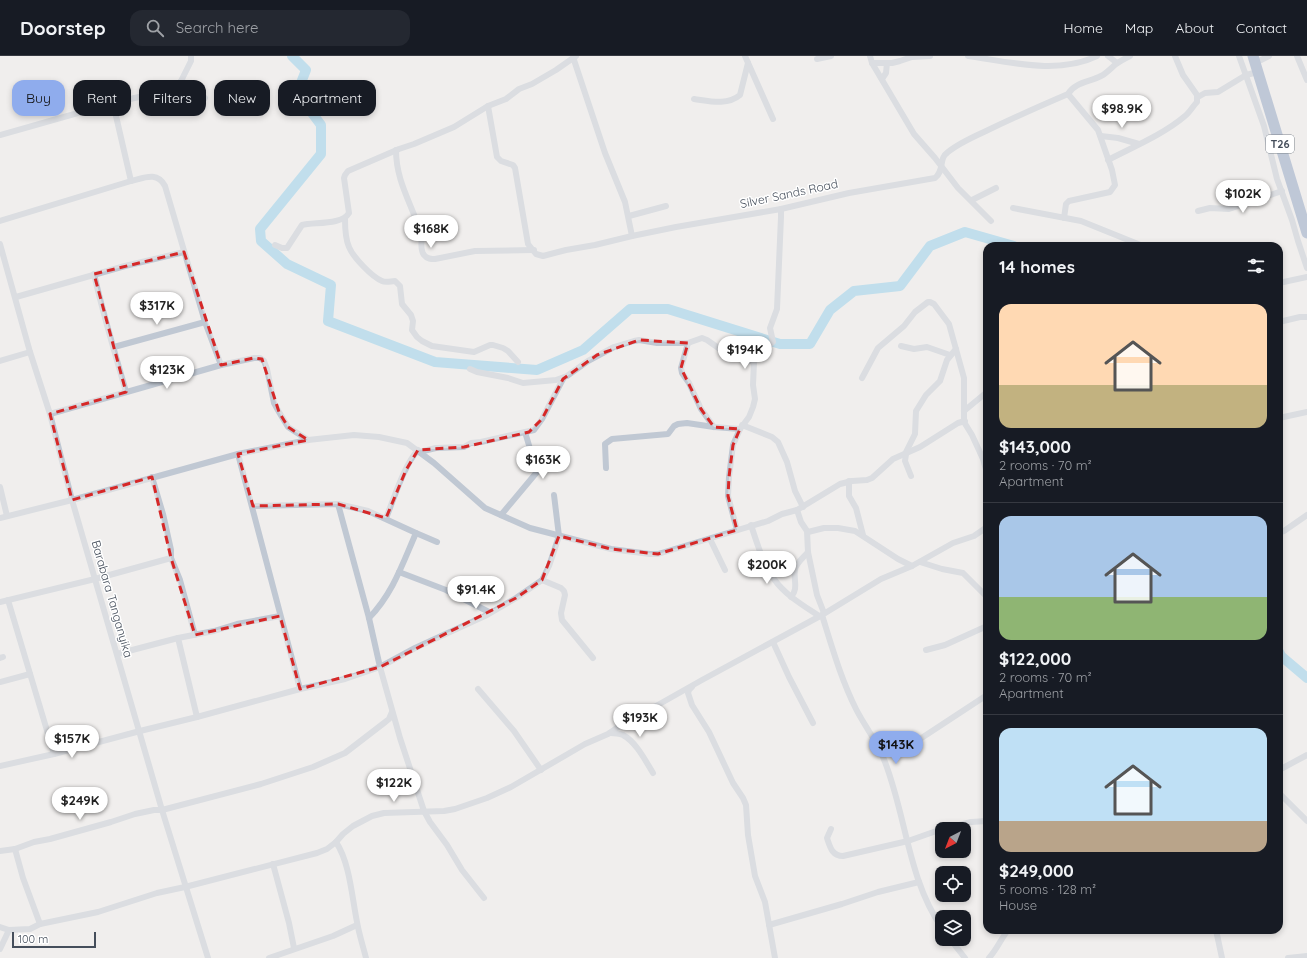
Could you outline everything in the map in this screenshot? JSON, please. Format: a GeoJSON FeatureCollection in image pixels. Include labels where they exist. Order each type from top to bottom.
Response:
{"type":"FeatureCollection","features":[{"type":"Feature","properties":{"kind":"highway","name":"T26"},"geometry":{"type":"LineString","coordinates":[[1255,64],[1307,233]]}},
{"type":"Feature","properties":{"kind":"street"},"geometry":{"type":"LineString","coordinates":[[182,80],[191,61],[191,56]]}},
{"type":"Feature","properties":{"kind":"street"},"geometry":{"type":"LineString","coordinates":[[745,56],[773,119]]}},
{"type":"Feature","properties":{"kind":"street"},"geometry":{"type":"LineString","coordinates":[[816,59],[830,56]]}},
{"type":"Feature","properties":{"kind":"street"},"geometry":{"type":"LineString","coordinates":[[870,56],[872,63],[914,134],[942,166],[958,188],[972,200],[991,221]]}},
{"type":"Feature","properties":{"kind":"street"},"geometry":{"type":"LineString","coordinates":[[872,63],[887,63],[912,57],[930,56]]}},
{"type":"Feature","properties":{"kind":"street"},"geometry":{"type":"LineString","coordinates":[[968,56],[1045,66],[1067,66],[1086,62],[1097,56]]}},
{"type":"Feature","properties":{"kind":"street","name":"Silver Sands Road"},"geometry":{"type":"LineString","coordinates":[[396,150],[396,163],[399,176],[420,232],[422,250],[425,256],[435,259],[475,251],[535,252],[543,256],[566,250],[594,246],[632,236],[781,209],[849,193],[935,178],[940,175],[943,158],[946,153],[958,145],[1017,116],[1068,94],[1070,90],[1083,82],[1101,76],[1117,63],[1130,56]]}},
{"type":"Feature","properties":{"kind":"street"},"geometry":{"type":"LineString","coordinates":[[1175,56],[1183,75],[1198,97]]}},
{"type":"Feature","properties":{"kind":"street"},"geometry":{"type":"LineString","coordinates":[[1239,56],[1264,126],[1277,179],[1307,268]]}},
{"type":"Feature","properties":{"kind":"street"},"geometry":{"type":"LineString","coordinates":[[1108,160],[1156,135],[1186,116],[1197,102],[1198,97],[1205,93],[1218,92],[1246,75],[1255,64],[1269,56]]}},
{"type":"Feature","properties":{"kind":"street"},"geometry":{"type":"LineString","coordinates":[[1297,56],[1307,80]]}},
{"type":"Feature","properties":{"kind":"street"},"geometry":{"type":"LineString","coordinates":[[518,362],[508,351],[493,345],[474,352],[432,346],[422,341],[412,330],[413,321],[411,315],[402,304],[400,286],[395,281],[383,282],[379,280],[366,269],[350,251],[345,232],[345,219],[349,213],[345,175],[348,171],[454,127],[488,106],[506,99],[519,89],[532,84],[575,57],[590,108],[625,202],[632,236]]}},
{"type":"Feature","properties":{"kind":"street"},"geometry":{"type":"LineString","coordinates":[[1110,57],[1117,63]]}},
{"type":"Feature","properties":{"kind":"street"},"geometry":{"type":"LineString","coordinates":[[694,100],[724,102],[736,98],[740,95],[748,63]]}},
{"type":"Feature","properties":{"kind":"street"},"geometry":{"type":"LineString","coordinates":[[882,79],[886,73],[887,63]]}},
{"type":"Feature","properties":{"kind":"street"},"geometry":{"type":"LineString","coordinates":[[1064,218],[1066,204],[1069,201],[1110,192],[1113,190],[1115,182],[1098,130],[1068,94]]}},
{"type":"Feature","properties":{"kind":"street"},"geometry":{"type":"LineString","coordinates":[[488,106],[497,157],[501,161],[513,164],[515,168],[528,244],[535,252]]}},
{"type":"Feature","properties":{"kind":"street"},"geometry":{"type":"LineString","coordinates":[[0,135],[73,114]]}},
{"type":"Feature","properties":{"kind":"street"},"geometry":{"type":"LineString","coordinates":[[116,116],[130,182]]}},
{"type":"Feature","properties":{"kind":"street"},"geometry":{"type":"LineString","coordinates":[[1101,136],[1118,138],[1139,144]]}},
{"type":"Feature","properties":{"kind":"street"},"geometry":{"type":"LineString","coordinates":[[0,221],[130,182],[149,177],[157,177],[165,186],[205,322],[221,365]]}},
{"type":"Feature","properties":{"kind":"street"},"geometry":{"type":"LineString","coordinates":[[972,200],[996,188]]}},
{"type":"Feature","properties":{"kind":"street"},"geometry":{"type":"LineString","coordinates":[[1198,211],[1210,208],[1224,210],[1229,209],[1282,191]]}},
{"type":"Feature","properties":{"kind":"street"},"geometry":{"type":"LineString","coordinates":[[629,216],[666,206]]}},
{"type":"Feature","properties":{"kind":"street"},"geometry":{"type":"LineString","coordinates":[[1013,208],[1080,220],[1134,242]]}},
{"type":"Feature","properties":{"kind":"street"},"geometry":{"type":"LineString","coordinates":[[737,530],[728,496],[733,445],[741,427],[749,417],[754,403],[754,362],[759,353],[773,342],[770,328],[777,309],[781,209]]}},
{"type":"Feature","properties":{"kind":"street"},"geometry":{"type":"LineString","coordinates":[[275,245],[282,248],[288,248],[302,225],[345,219]]}},
{"type":"Feature","properties":{"kind":"street","name":"Barabara Tanganyika"},"geometry":{"type":"LineString","coordinates":[[0,244],[16,297],[30,352],[50,414],[72,500],[162,810],[208,958]]}},
{"type":"Feature","properties":{"kind":"street"},"geometry":{"type":"LineString","coordinates":[[16,297],[94,274],[184,252]]}},
{"type":"Feature","properties":{"kind":"street"},"geometry":{"type":"LineString","coordinates":[[94,274],[106,323],[126,392]]}},
{"type":"Feature","properties":{"kind":"street"},"geometry":{"type":"LineString","coordinates":[[1283,282],[1307,277]]}},
{"type":"Feature","properties":{"kind":"street"},"geometry":{"type":"LineString","coordinates":[[862,378],[878,348],[904,326],[915,312],[930,302],[934,304],[949,324],[964,378],[964,411],[966,426],[972,435],[983,459]]}},
{"type":"Feature","properties":{"kind":"street"},"geometry":{"type":"LineString","coordinates":[[1283,321],[1307,317]]}},
{"type":"Feature","properties":{"kind":"street"},"geometry":{"type":"LineString","coordinates":[[114,347],[205,322]]}},
{"type":"Feature","properties":{"kind":"street"},"geometry":{"type":"LineString","coordinates":[[470,369],[523,383],[563,378],[614,347],[634,341],[688,343],[702,338],[727,354],[754,362]]}},
{"type":"Feature","properties":{"kind":"street"},"geometry":{"type":"LineString","coordinates":[[688,343],[681,368],[682,373],[689,383],[701,408],[714,427]]}},
{"type":"Feature","properties":{"kind":"street"},"geometry":{"type":"LineString","coordinates":[[901,346],[914,349],[926,347],[950,354]]}},
{"type":"Feature","properties":{"kind":"street"},"geometry":{"type":"LineString","coordinates":[[911,476],[905,461],[905,454],[915,434],[916,411],[926,395],[940,381],[950,354],[956,349]]}},
{"type":"Feature","properties":{"kind":"street"},"geometry":{"type":"LineString","coordinates":[[0,361],[30,352]]}},
{"type":"Feature","properties":{"kind":"street"},"geometry":{"type":"LineString","coordinates":[[50,414],[221,365],[254,358],[262,359],[267,369],[274,403],[288,427],[308,440]]}},
{"type":"Feature","properties":{"kind":"street"},"geometry":{"type":"LineString","coordinates":[[386,518],[412,456],[418,451],[442,447],[464,447],[471,443],[534,430],[539,424],[563,378]]}},
{"type":"Feature","properties":{"kind":"street"},"geometry":{"type":"LineString","coordinates":[[964,411],[983,395]]}},
{"type":"Feature","properties":{"kind":"street"},"geometry":{"type":"LineString","coordinates":[[1283,417],[1307,412]]}},
{"type":"Feature","properties":{"kind":"street"},"geometry":{"type":"LineString","coordinates":[[0,518],[72,500],[238,454],[308,440],[354,435],[379,437],[407,443],[486,508],[530,528],[611,549],[650,554],[670,552],[716,536],[768,521],[782,514],[800,508],[835,487],[849,481],[863,481],[872,478],[893,459],[905,454],[958,423],[965,421]]}},
{"type":"Feature","properties":{"kind":"street"},"geometry":{"type":"LineString","coordinates":[[606,468],[605,448],[610,439],[668,434],[674,426],[678,424],[688,423],[714,427],[741,427],[772,437],[778,442],[787,462],[800,508],[801,522],[808,532],[808,552],[822,615],[837,663],[856,709],[882,755],[899,807],[919,882],[935,918]]}},
{"type":"Feature","properties":{"kind":"street"},"geometry":{"type":"LineString","coordinates":[[501,515],[538,472],[525,432]]}},
{"type":"Feature","properties":{"kind":"street"},"geometry":{"type":"LineString","coordinates":[[238,454],[253,506],[280,616],[300,689]]}},
{"type":"Feature","properties":{"kind":"street"},"geometry":{"type":"LineString","coordinates":[[152,477],[163,514],[171,550],[171,558],[180,580],[195,635]]}},
{"type":"Feature","properties":{"kind":"street"},"geometry":{"type":"LineString","coordinates":[[849,481],[849,496],[856,508],[863,536]]}},
{"type":"Feature","properties":{"kind":"street"},"geometry":{"type":"LineString","coordinates":[[0,487],[7,516]]}},
{"type":"Feature","properties":{"kind":"street"},"geometry":{"type":"LineString","coordinates":[[0,766],[54,754],[198,717],[300,689],[345,679],[380,668],[415,648],[516,598],[542,580],[549,566],[559,536],[554,495]]}},
{"type":"Feature","properties":{"kind":"street"},"geometry":{"type":"LineString","coordinates":[[253,506],[338,504],[368,511],[437,542]]}},
{"type":"Feature","properties":{"kind":"street"},"geometry":{"type":"LineString","coordinates":[[338,504],[369,618],[392,712],[424,811],[462,870],[484,898]]}},
{"type":"Feature","properties":{"kind":"street"},"geometry":{"type":"LineString","coordinates":[[1283,532],[1307,515]]}},
{"type":"Feature","properties":{"kind":"street"},"geometry":{"type":"LineString","coordinates":[[751,526],[758,546],[773,578],[791,597],[822,615]]}},
{"type":"Feature","properties":{"kind":"street"},"geometry":{"type":"LineString","coordinates":[[808,532],[824,528],[838,528],[855,531],[898,559],[912,566]]}},
{"type":"Feature","properties":{"kind":"street"},"geometry":{"type":"LineString","coordinates":[[0,927],[9,930],[24,930],[40,924],[98,912],[158,893],[317,853],[327,849],[353,826],[372,816],[384,813],[444,811],[469,804],[511,787],[585,744],[608,734],[633,717],[656,706],[822,615],[881,579],[912,566],[953,543],[974,536],[983,530]]}},
{"type":"Feature","properties":{"kind":"street"},"geometry":{"type":"LineString","coordinates":[[369,618],[385,600],[416,533]]}},
{"type":"Feature","properties":{"kind":"street"},"geometry":{"type":"LineString","coordinates":[[710,539],[725,570]]}},
{"type":"Feature","properties":{"kind":"street"},"geometry":{"type":"LineString","coordinates":[[791,597],[796,589],[795,568],[808,552]]}},
{"type":"Feature","properties":{"kind":"street"},"geometry":{"type":"LineString","coordinates":[[0,602],[95,579],[171,558]]}},
{"type":"Feature","properties":{"kind":"street"},"geometry":{"type":"LineString","coordinates":[[920,562],[965,574],[983,593]]}},
{"type":"Feature","properties":{"kind":"street"},"geometry":{"type":"LineString","coordinates":[[399,572],[446,590],[489,612]]}},
{"type":"Feature","properties":{"kind":"street"},"geometry":{"type":"LineString","coordinates":[[542,580],[562,588],[564,591],[565,594],[561,613],[562,620],[593,658]]}},
{"type":"Feature","properties":{"kind":"street"},"geometry":{"type":"LineString","coordinates":[[8,600],[54,754]]}},
{"type":"Feature","properties":{"kind":"street"},"geometry":{"type":"LineString","coordinates":[[117,654],[178,638],[280,616]]}},
{"type":"Feature","properties":{"kind":"street"},"geometry":{"type":"LineString","coordinates":[[926,650],[945,645],[983,628]]}},
{"type":"Feature","properties":{"kind":"street"},"geometry":{"type":"LineString","coordinates":[[178,638],[198,717]]}},
{"type":"Feature","properties":{"kind":"street"},"geometry":{"type":"LineString","coordinates":[[773,642],[794,688],[813,723]]}},
{"type":"Feature","properties":{"kind":"street"},"geometry":{"type":"LineString","coordinates":[[0,682],[30,674]]}},
{"type":"Feature","properties":{"kind":"street"},"geometry":{"type":"LineString","coordinates":[[693,685],[688,693],[690,700],[709,732],[733,783],[743,798],[746,806],[748,835],[756,876],[765,902],[775,958]]}},
{"type":"Feature","properties":{"kind":"street"},"geometry":{"type":"LineString","coordinates":[[478,689],[514,731],[541,770]]}},
{"type":"Feature","properties":{"kind":"street"},"geometry":{"type":"LineString","coordinates":[[882,755],[920,739],[983,698]]}},
{"type":"Feature","properties":{"kind":"street"},"geometry":{"type":"LineString","coordinates":[[0,851],[15,849],[34,842],[50,839],[135,814],[162,810],[261,784],[313,767],[344,753],[389,719],[392,712]]}},
{"type":"Feature","properties":{"kind":"street"},"geometry":{"type":"LineString","coordinates":[[608,734],[617,733],[628,739],[641,754],[653,773]]}},
{"type":"Feature","properties":{"kind":"street"},"geometry":{"type":"LineString","coordinates":[[1283,768],[1307,755]]}},
{"type":"Feature","properties":{"kind":"street"},"geometry":{"type":"LineString","coordinates":[[1283,796],[1307,821]]}},
{"type":"Feature","properties":{"kind":"street"},"geometry":{"type":"LineString","coordinates":[[971,822],[983,821]]}},
{"type":"Feature","properties":{"kind":"street"},"geometry":{"type":"LineString","coordinates":[[831,829],[827,838],[833,853],[839,856],[908,841],[935,832]]}},
{"type":"Feature","properties":{"kind":"street"},"geometry":{"type":"LineString","coordinates":[[336,842],[340,848],[346,868],[357,925],[366,958]]}},
{"type":"Feature","properties":{"kind":"street"},"geometry":{"type":"LineString","coordinates":[[15,849],[23,878],[40,924]]}},
{"type":"Feature","properties":{"kind":"street"},"geometry":{"type":"LineString","coordinates":[[273,864],[289,923],[294,948]]}},
{"type":"Feature","properties":{"kind":"street"},"geometry":{"type":"LineString","coordinates":[[769,925],[878,892],[919,882]]}},
{"type":"Feature","properties":{"kind":"street"},"geometry":{"type":"LineString","coordinates":[[269,958],[282,956],[294,948],[333,936],[357,925]]}},
{"type":"Feature","properties":{"kind":"street"},"geometry":{"type":"LineString","coordinates":[[0,949],[9,930]]}},
{"type":"Feature","properties":{"kind":"street"},"geometry":{"type":"LineString","coordinates":[[989,958],[998,947],[1005,934]]}},
{"type":"Feature","properties":{"kind":"street"},"geometry":{"type":"LineString","coordinates":[[1217,934],[1222,958]]}},
{"type":"Feature","properties":{"kind":"street"},"geometry":{"type":"LineString","coordinates":[[956,946],[965,958]]}},
{"type":"Feature","properties":{"kind":"street"},"geometry":{"type":"LineString","coordinates":[[1288,958],[1307,956]]}},
{"type":"Feature","properties":{"kind":"highlighted area"},"geometry":{"type":"Polygon","coordinates":[[[184,252],[221,365],[254,358],[262,359],[279,412],[288,427],[308,440],[238,454],[253,506],[338,504],[386,518],[406,470],[418,450],[464,447],[529,432],[542,419],[563,379],[597,355],[639,340],[688,343],[681,368],[701,409],[714,427],[740,429],[733,445],[728,496],[737,530],[658,554],[611,549],[559,536],[542,580],[516,598],[380,667],[300,689],[280,616],[195,635],[171,558],[152,477],[72,500],[50,414],[126,392],[94,274],[184,252]]]}},
{"type":"Feature","properties":{"kind":"waterway"},"geometry":{"type":"LineString","coordinates":[[292,56],[306,70],[297,93],[321,125],[321,154],[260,229],[261,241],[287,264],[331,285],[328,321],[435,362],[537,370],[583,350],[630,309],[668,309],[780,344],[810,344],[830,310],[854,291],[900,286],[930,246],[965,232],[1000,242]]}},
{"type":"Feature","properties":{"kind":"waterway"},"geometry":{"type":"LineString","coordinates":[[1283,658],[1307,678]]}}]}
